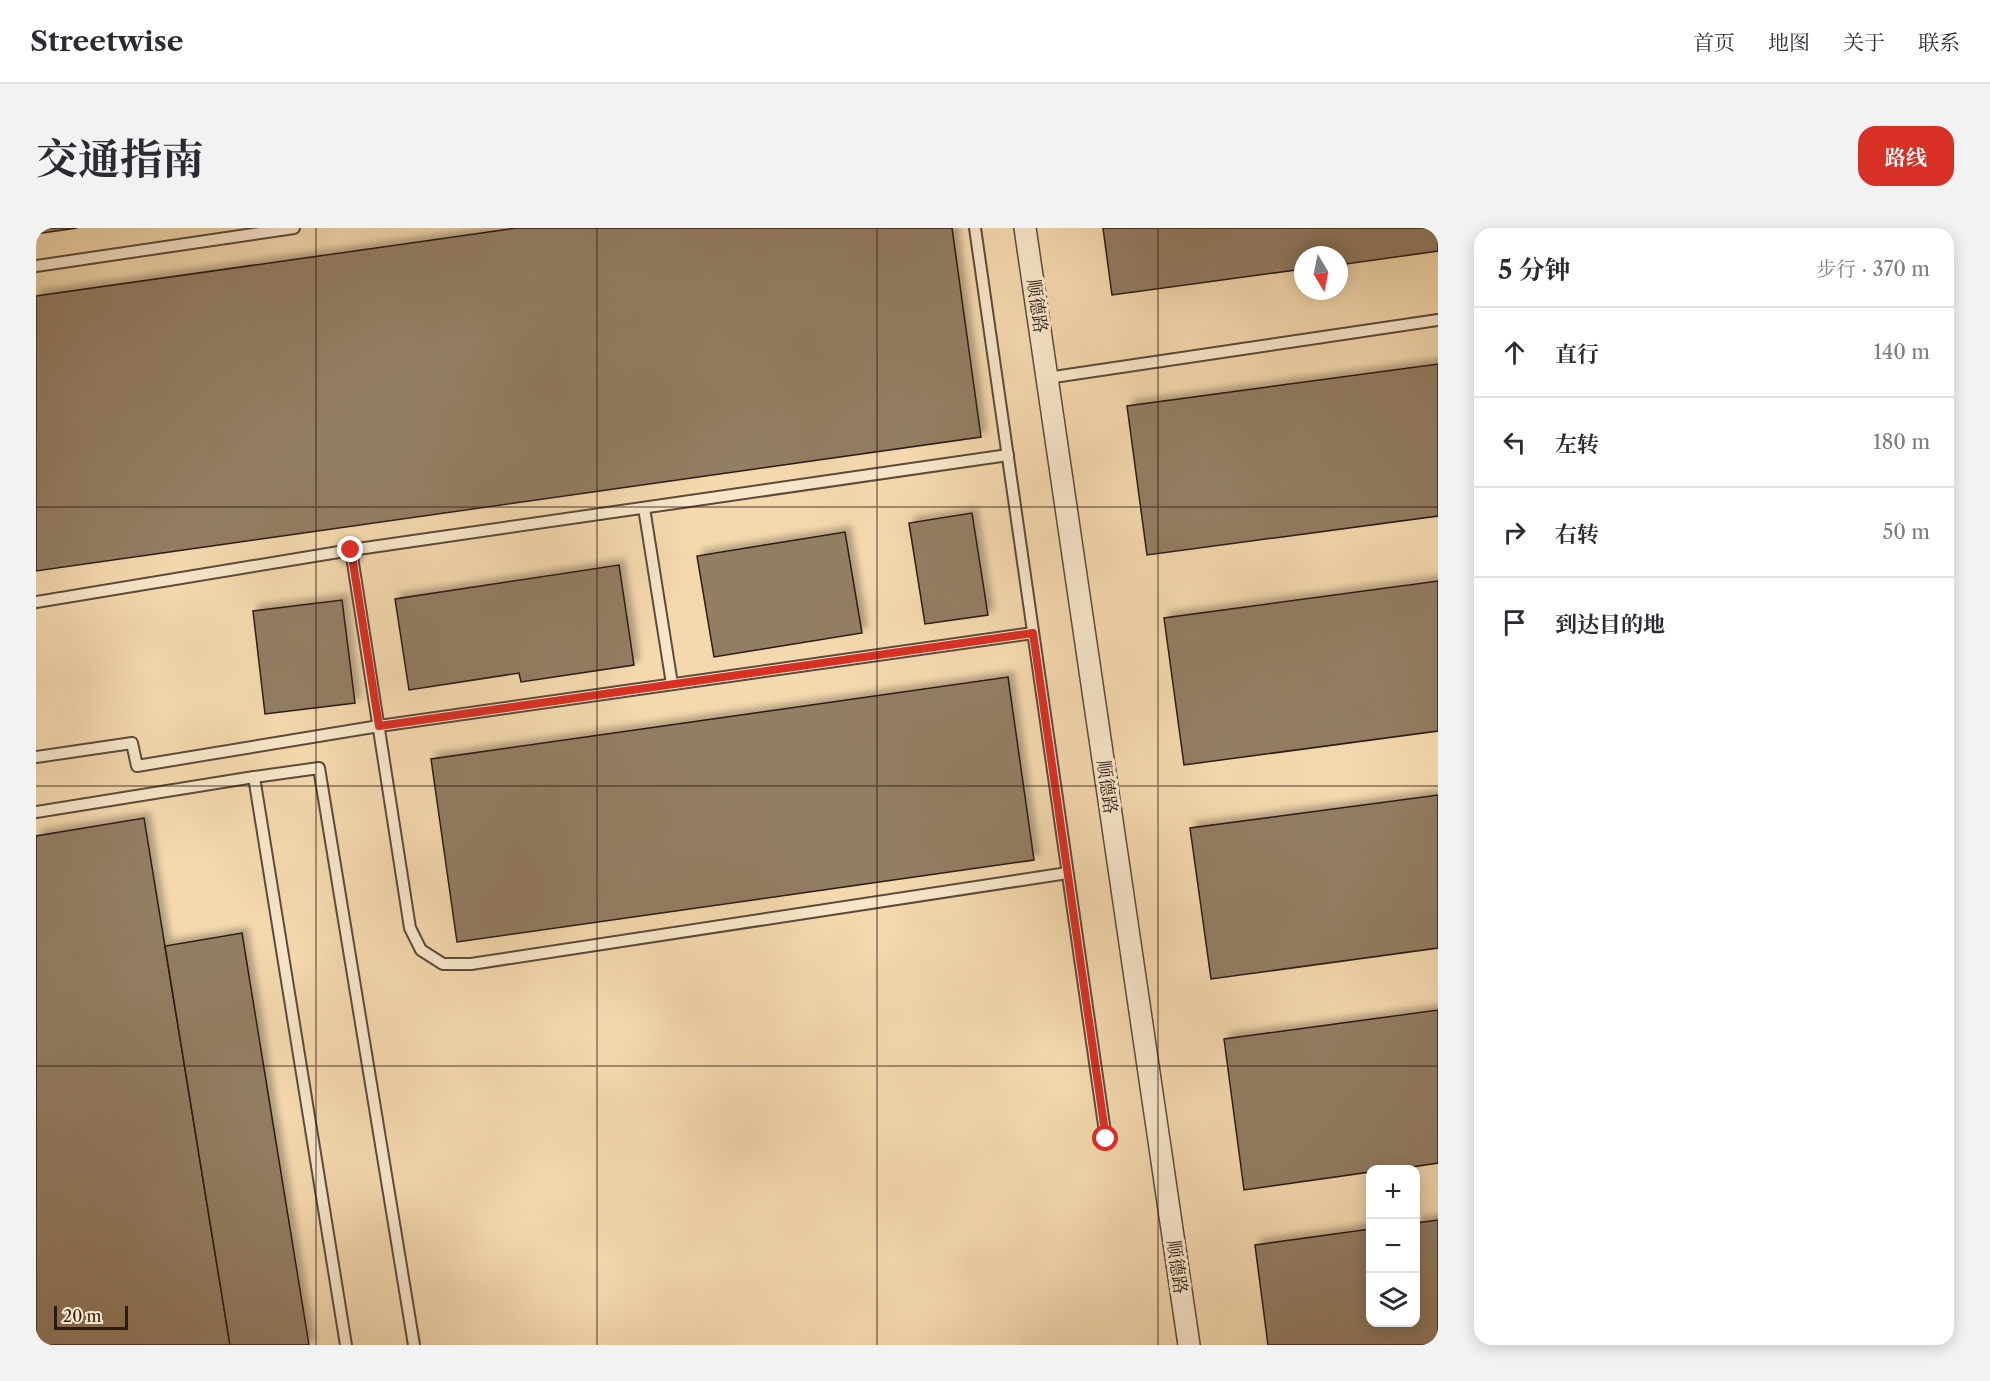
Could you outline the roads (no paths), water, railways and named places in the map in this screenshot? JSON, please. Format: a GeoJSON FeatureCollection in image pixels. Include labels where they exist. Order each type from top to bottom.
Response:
{"type":"FeatureCollection","features":[{"type":"Feature","properties":{"kind":"street","name":"顺德路"},"geometry":{"type":"LineString","coordinates":[[1025,228],[1189,1345]]}},
{"type":"Feature","properties":{"kind":"lane"},"geometry":{"type":"LineString","coordinates":[[36,266],[294,228]]}},
{"type":"Feature","properties":{"kind":"lane"},"geometry":{"type":"LineString","coordinates":[[975,228],[1106,1139]]}},
{"type":"Feature","properties":{"kind":"lane"},"geometry":{"type":"LineString","coordinates":[[1047,378],[1438,320]]}},
{"type":"Feature","properties":{"kind":"lane"},"geometry":{"type":"LineString","coordinates":[[36,602],[351,550],[1008,455]]}},
{"type":"Feature","properties":{"kind":"lane"},"geometry":{"type":"LineString","coordinates":[[644,508],[672,684]]}},
{"type":"Feature","properties":{"kind":"lane"},"geometry":{"type":"LineString","coordinates":[[351,550],[410,928],[421,950],[443,964],[471,964],[1062,874]]}},
{"type":"Feature","properties":{"kind":"lane"},"geometry":{"type":"LineString","coordinates":[[36,757],[132,742],[137,766],[379,726],[1033,633]]}},
{"type":"Feature","properties":{"kind":"lane"},"geometry":{"type":"LineString","coordinates":[[36,812],[319,768],[414,1345]]}},
{"type":"Feature","properties":{"kind":"lane"},"geometry":{"type":"LineString","coordinates":[[254,777],[346,1345]]}}]}
